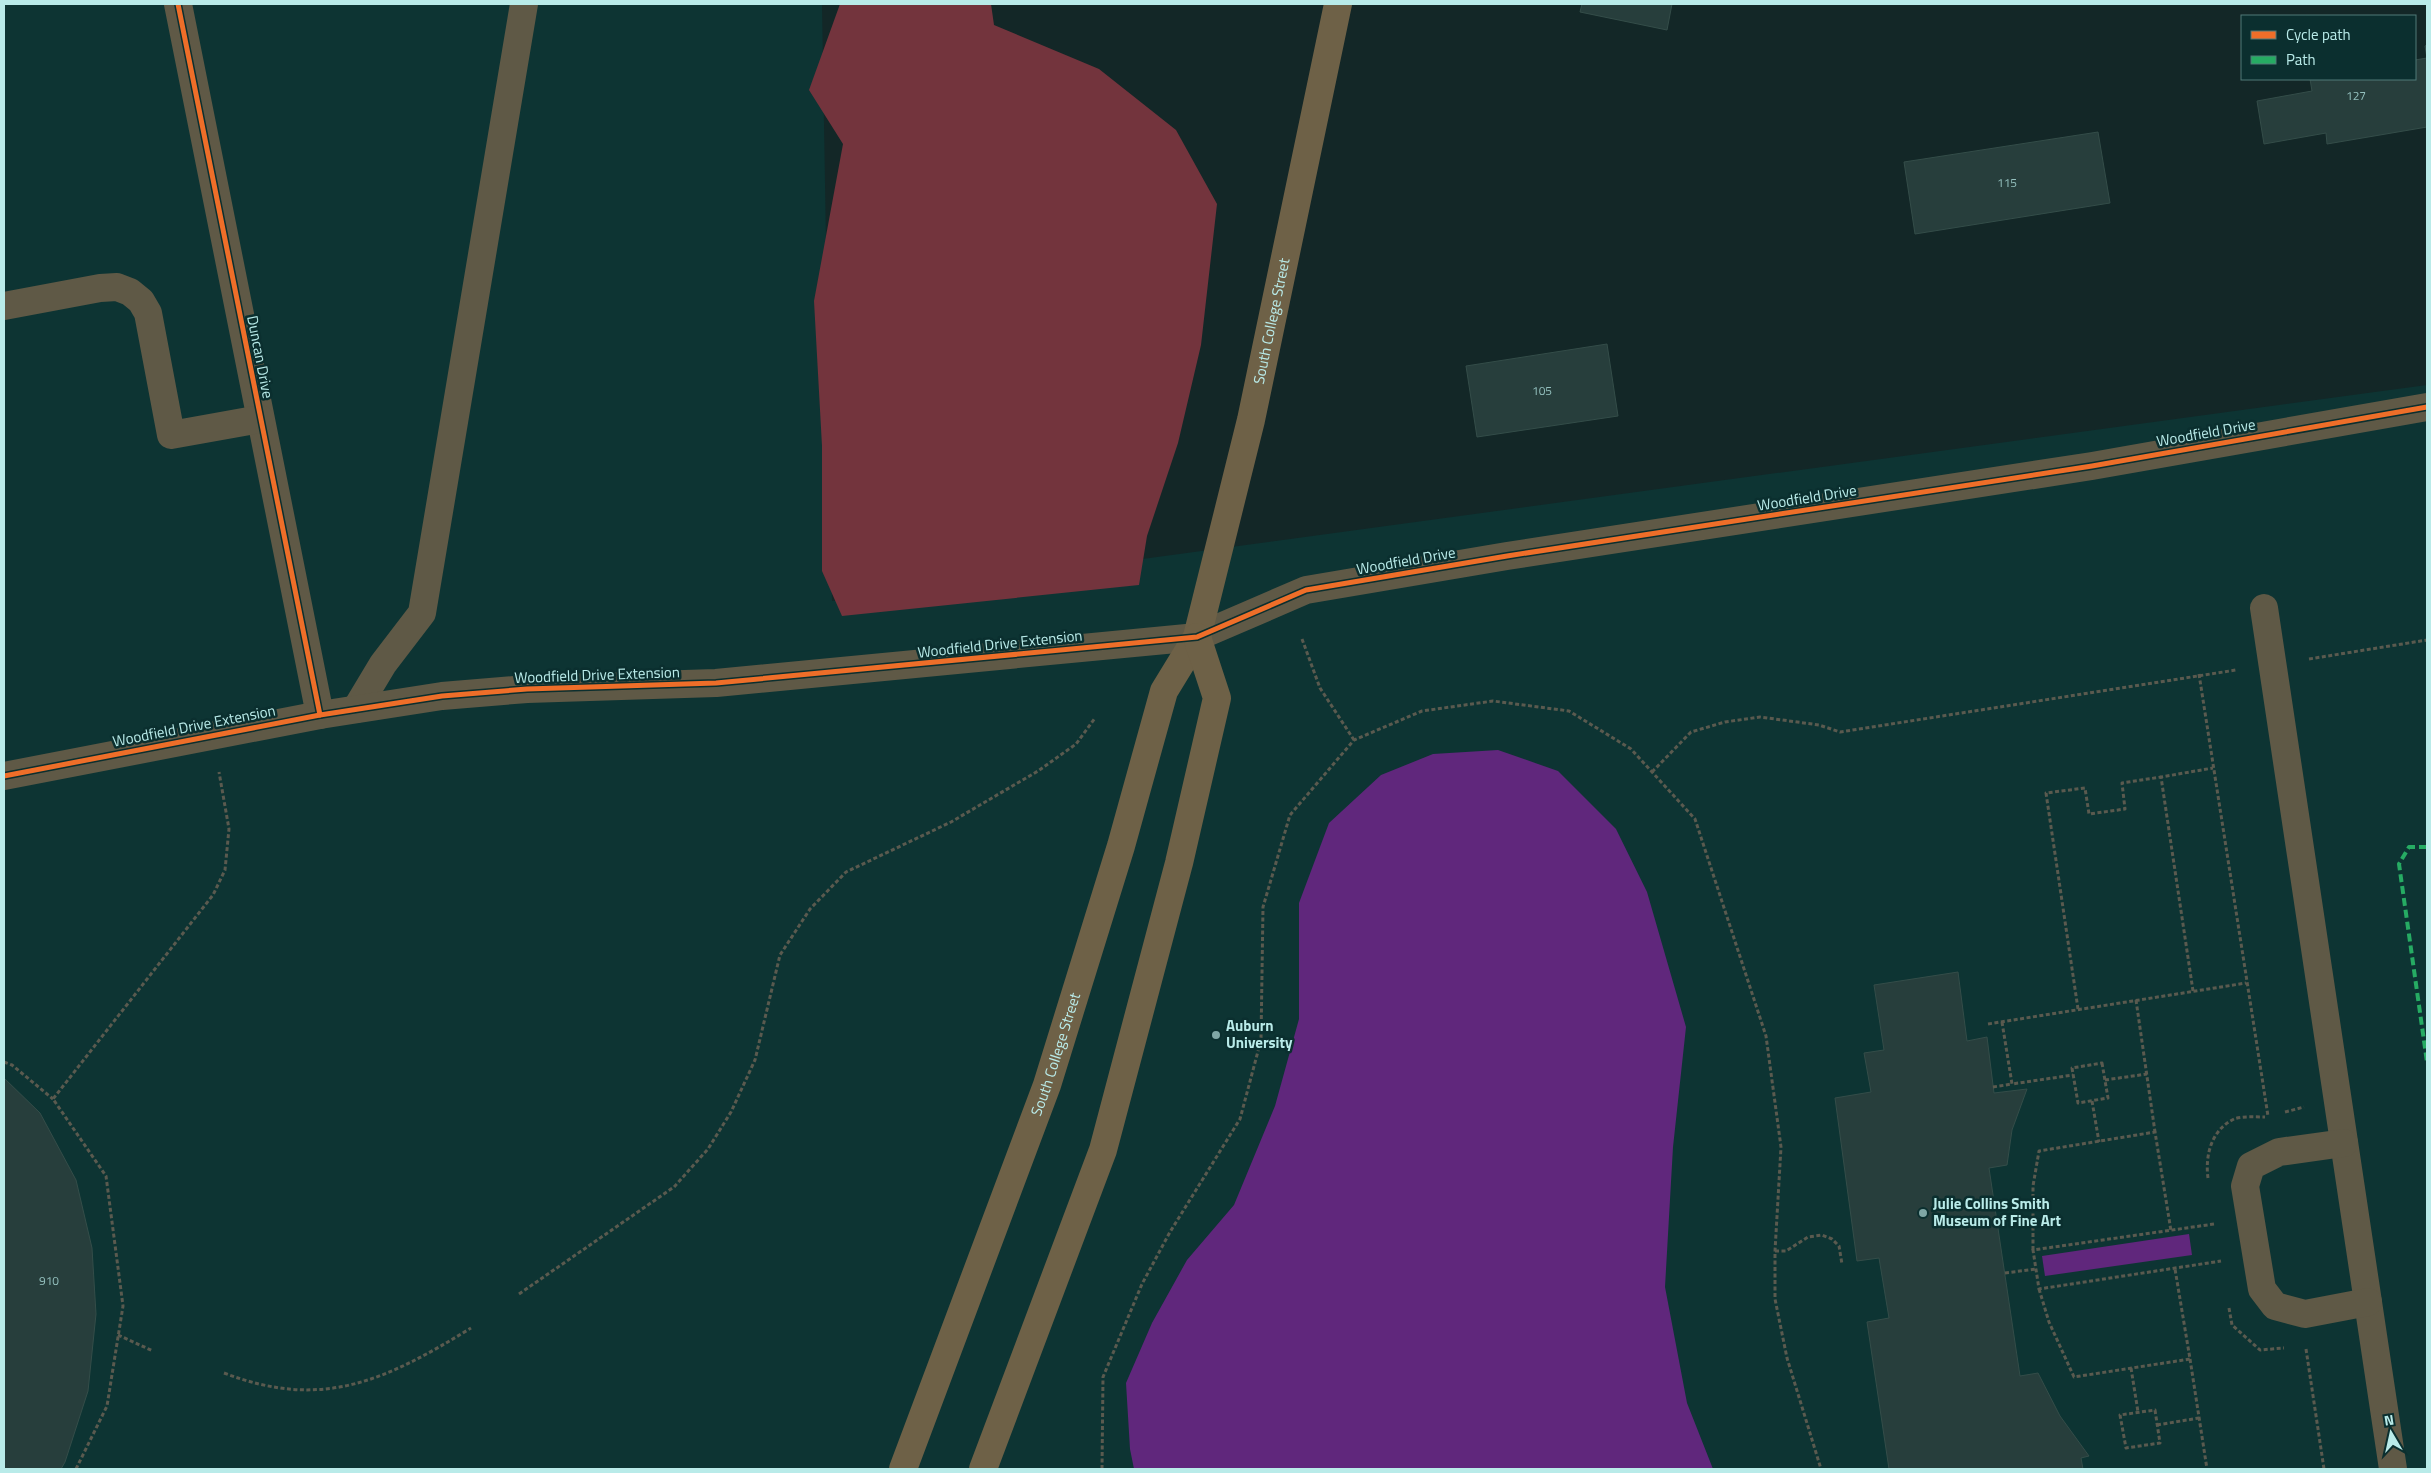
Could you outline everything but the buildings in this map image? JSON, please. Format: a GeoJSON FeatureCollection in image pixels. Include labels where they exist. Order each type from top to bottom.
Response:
{"type":"FeatureCollection","features":[{"type":"Feature","properties":{"kind":"main road","name":"South College Street"},"geometry":{"type":"LineString","coordinates":[[904,1469],[1047,1085],[1121,846],[1164,691],[1197,637],[1251,420],[1338,4]]}},
{"type":"Feature","properties":{"kind":"main road"},"geometry":{"type":"LineString","coordinates":[[983,1469],[1103,1150],[1180,863],[1218,698],[1197,637]]}},
{"type":"Feature","properties":{"kind":"street","name":"Duncan Drive"},"geometry":{"type":"LineString","coordinates":[[178,4],[320,715]]}},
{"type":"Feature","properties":{"kind":"street"},"geometry":{"type":"LineString","coordinates":[[356,709],[383,664],[422,613],[474,312],[524,4]]}},
{"type":"Feature","properties":{"kind":"street"},"geometry":{"type":"LineString","coordinates":[[4,306],[100,288],[116,287],[130,292],[140,301],[148,313],[172,435],[260,419]]}},
{"type":"Feature","properties":{"kind":"street","name":"Woodfield Drive"},"geometry":{"type":"LineString","coordinates":[[1197,637],[1306,590],[1517,555],[2092,466],[2427,407]]}},
{"type":"Feature","properties":{"kind":"street"},"geometry":{"type":"LineString","coordinates":[[2264,608],[2393,1469]]}},
{"type":"Feature","properties":{"kind":"street","name":"Woodfield Drive Extension"},"geometry":{"type":"LineString","coordinates":[[4,776],[320,715],[442,696],[527,689],[725,682],[1197,637]]}},
{"type":"Feature","properties":{"kind":"street"},"geometry":{"type":"LineString","coordinates":[[2344,1144],[2279,1152],[2251,1166],[2245,1186],[2262,1288],[2274,1306],[2305,1314],[2368,1302]]}},
{"type":"Feature","properties":{"kind":"path"},"geometry":{"type":"LineString","coordinates":[[1302,639],[1320,688],[1354,740]]}},
{"type":"Feature","properties":{"kind":"path"},"geometry":{"type":"LineString","coordinates":[[1652,772],[1691,732],[1725,722],[1760,717],[1819,725],[1840,732],[2199,674],[2273,665],[2427,640]]}},
{"type":"Feature","properties":{"kind":"path"},"geometry":{"type":"LineString","coordinates":[[2199,674],[2268,1116]]}},
{"type":"Feature","properties":{"kind":"path"},"geometry":{"type":"LineString","coordinates":[[1102,1469],[1103,1377],[1142,1284],[1170,1232],[1240,1119],[1261,1040],[1263,907],[1290,815],[1354,740],[1422,711],[1493,701],[1569,711],[1631,748],[1695,819],[1766,1036],[1781,1147],[1775,1251],[1775,1298],[1787,1358],[1821,1469]]}},
{"type":"Feature","properties":{"kind":"path"},"geometry":{"type":"LineString","coordinates":[[519,1294],[674,1187],[708,1149],[731,1112],[755,1060],[780,955],[810,908],[846,872],[951,822],[1038,771],[1076,744],[1095,718]]}},
{"type":"Feature","properties":{"kind":"path"},"geometry":{"type":"LineString","coordinates":[[53,1099],[213,894],[225,870],[229,829],[218,765]]}},
{"type":"Feature","properties":{"kind":"path"},"geometry":{"type":"LineString","coordinates":[[2078,1010],[2046,793],[2085,788],[2089,814],[2125,809],[2122,783],[2213,768]]}},
{"type":"Feature","properties":{"kind":"path"},"geometry":{"type":"LineString","coordinates":[[2161,776],[2193,991]]}},
{"type":"Feature","properties":{"kind":"path"},"geometry":{"type":"LineString","coordinates":[[1988,1024],[2246,983]]}},
{"type":"Feature","properties":{"kind":"path"},"geometry":{"type":"LineString","coordinates":[[2136,1000],[2171,1231]]}},
{"type":"Feature","properties":{"kind":"path"},"geometry":{"type":"LineString","coordinates":[[2002,1022],[2012,1084]]}},
{"type":"Feature","properties":{"kind":"path"},"geometry":{"type":"LineString","coordinates":[[4,1062],[12,1065],[53,1099],[106,1176],[123,1306],[106,1406],[76,1469]]}},
{"type":"Feature","properties":{"kind":"path"},"geometry":{"type":"LineString","coordinates":[[2102,1063],[2105,1080],[2108,1098],[2078,1103],[2072,1068],[2102,1063]]}},
{"type":"Feature","properties":{"kind":"path"},"geometry":{"type":"LineString","coordinates":[[2105,1080],[2147,1074]]}},
{"type":"Feature","properties":{"kind":"path"},"geometry":{"type":"LineString","coordinates":[[1994,1087],[2073,1075]]}},
{"type":"Feature","properties":{"kind":"path"},"geometry":{"type":"LineString","coordinates":[[2092,1101],[2099,1142]]}},
{"type":"Feature","properties":{"kind":"path"},"geometry":{"type":"LineString","coordinates":[[2155,1132],[2039,1151],[2033,1186],[2033,1250],[2039,1289],[2052,1329],[2074,1378],[2190,1359]]}},
{"type":"Feature","properties":{"kind":"path"},"geometry":{"type":"LineString","coordinates":[[2033,1250],[2214,1224]]}},
{"type":"Feature","properties":{"kind":"path"},"geometry":{"type":"LineString","coordinates":[[1775,1251],[1786,1251],[1808,1237],[1822,1235],[1832,1239],[1839,1246],[1842,1264]]}},
{"type":"Feature","properties":{"kind":"path"},"geometry":{"type":"LineString","coordinates":[[2039,1289],[2222,1261]]}},
{"type":"Feature","properties":{"kind":"path"},"geometry":{"type":"LineString","coordinates":[[2005,1273],[2036,1269]]}},
{"type":"Feature","properties":{"kind":"path"},"geometry":{"type":"LineString","coordinates":[[2175,1269],[2207,1469]]}},
{"type":"Feature","properties":{"kind":"path"},"geometry":{"type":"LineString","coordinates":[[224,1373],[254,1385],[285,1390],[331,1389],[375,1379],[424,1357],[471,1328]]}},
{"type":"Feature","properties":{"kind":"path"},"geometry":{"type":"LineString","coordinates":[[118,1336],[153,1351]]}},
{"type":"Feature","properties":{"kind":"path"},"geometry":{"type":"LineString","coordinates":[[2306,1346],[2324,1469]]}},
{"type":"Feature","properties":{"kind":"path"},"geometry":{"type":"LineString","coordinates":[[2131,1368],[2138,1412]]}},
{"type":"Feature","properties":{"kind":"path"},"geometry":{"type":"LineString","coordinates":[[2154,1410],[2157,1425],[2160,1443],[2126,1448],[2120,1415],[2154,1410]]}},
{"type":"Feature","properties":{"kind":"path"},"geometry":{"type":"LineString","coordinates":[[2157,1425],[2199,1418]]}},
{"type":"Feature","properties":{"kind":"shaded area","name":"Auburn University"},"geometry":{"type":"Polygon","coordinates":[[[4,4],[822,4],[832,601],[2427,385],[2427,1469],[4,1469],[4,4]]]}},
{"type":"Feature","properties":{"kind":"shaded area"},"geometry":{"type":"Polygon","coordinates":[[[840,4],[991,4],[994,25],[1099,69],[1176,130],[1217,204],[1201,345],[1178,443],[1147,536],[1139,585],[842,616],[822,571],[822,446],[814,301],[843,144],[809,90],[840,4]]]}},
{"type":"Feature","properties":{"kind":"shaded area"},"geometry":{"type":"Polygon","coordinates":[[[1498,750],[1558,771],[1616,829],[1647,892],[1686,1027],[1673,1147],[1665,1287],[1687,1403],[1713,1469],[1134,1469],[1130,1449],[1126,1383],[1152,1323],[1187,1260],[1234,1205],[1275,1106],[1299,1019],[1299,903],[1329,823],[1381,775],[1433,754],[1498,750]]]}},
{"type":"Feature","properties":{"kind":"shaded area"},"geometry":{"type":"Polygon","coordinates":[[[2189,1234],[2192,1255],[2045,1276],[2042,1256],[2189,1234]]]}},
{"type":"Feature","properties":{"kind":"marked path"},"geometry":{"type":"LineString","coordinates":[[2427,847],[2409,847],[2399,864],[2427,1062]]}},
{"type":"Feature","properties":{"kind":"cycle path"},"geometry":{"type":"LineString","coordinates":[[178,4],[320,715]]}},
{"type":"Feature","properties":{"kind":"cycle path"},"geometry":{"type":"LineString","coordinates":[[4,776],[320,715],[442,696],[527,689],[716,683],[1197,637],[1306,590],[1507,556],[2092,466],[2427,407]]}},
{"type":"Feature","properties":{"kind":"place","name":"Auburn University"},"geometry":{"type":"Point","coordinates":[1216,1035]}},
{"type":"Feature","properties":{"kind":"place","name":"Julie Collins Smith Museum of Fine Art"},"geometry":{"type":"Point","coordinates":[1923,1213]}}]}
